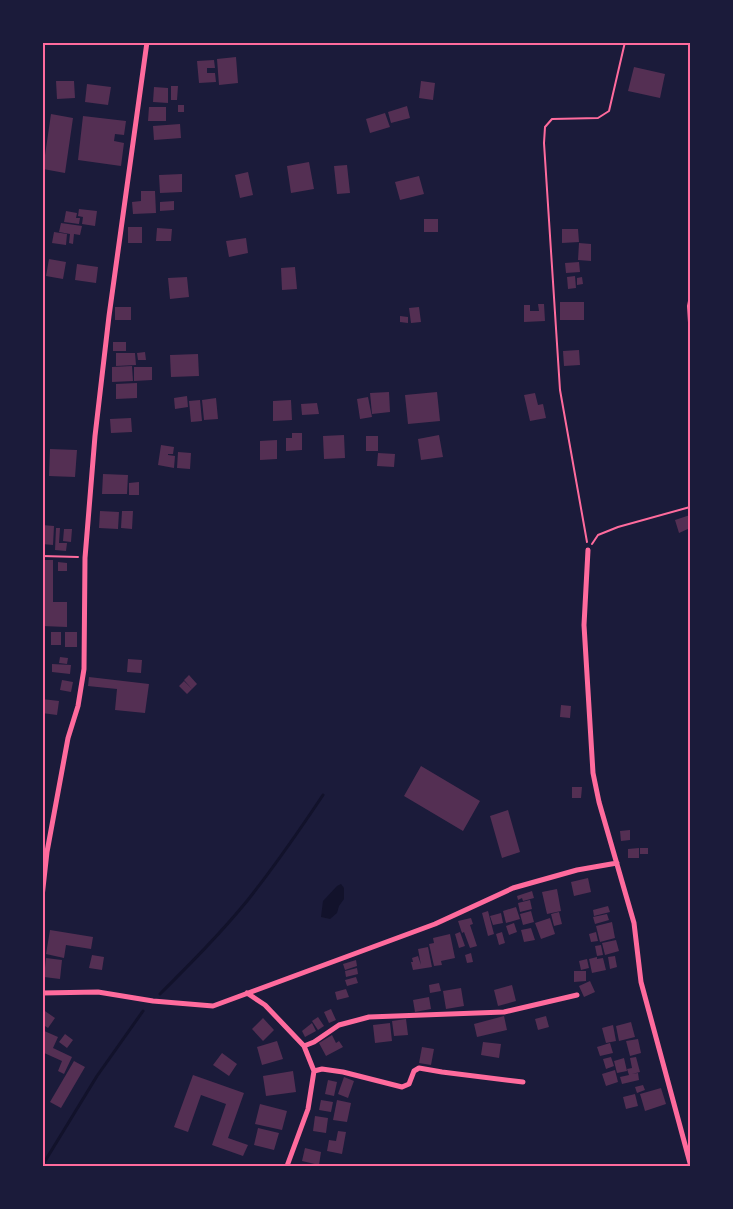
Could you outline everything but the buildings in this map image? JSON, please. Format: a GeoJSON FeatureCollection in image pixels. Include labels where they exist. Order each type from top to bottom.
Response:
{"type":"FeatureCollection","features":[{"type":"Feature","properties":{"kind":"street"},"geometry":{"type":"LineString","coordinates":[[42,897],[48,842],[68,738],[78,706],[84,669],[85,558],[95,436],[108,316],[147,42]]}},
{"type":"Feature","properties":{"kind":"street"},"geometry":{"type":"LineString","coordinates":[[588,550],[584,625],[593,773],[634,924],[641,982],[690,1163]]}},
{"type":"Feature","properties":{"kind":"street"},"geometry":{"type":"LineString","coordinates":[[42,993],[98,992],[153,1001],[213,1006],[435,924],[513,888],[577,870],[616,863]]}},
{"type":"Feature","properties":{"kind":"street"},"geometry":{"type":"LineString","coordinates":[[247,994],[265,1005],[304,1046],[314,1071],[308,1109],[287,1166]]}},
{"type":"Feature","properties":{"kind":"street"},"geometry":{"type":"LineString","coordinates":[[304,1046],[339,1026],[369,1017],[504,1012],[577,995]]}},
{"type":"Feature","properties":{"kind":"street"},"geometry":{"type":"LineString","coordinates":[[314,1071],[322,1068],[402,1087],[409,1084],[414,1071],[419,1068],[523,1082]]}},
{"type":"Feature","properties":{"kind":"path"},"geometry":{"type":"LineString","coordinates":[[588,550],[560,390],[544,143],[545,126],[552,119],[598,118],[608,111],[625,42]]}},
{"type":"Feature","properties":{"kind":"path"},"geometry":{"type":"LineString","coordinates":[[690,296],[688,306],[690,339]]}},
{"type":"Feature","properties":{"kind":"path"},"geometry":{"type":"LineString","coordinates":[[588,550],[598,535],[690,507]]}},
{"type":"Feature","properties":{"kind":"path"},"geometry":{"type":"LineString","coordinates":[[42,556],[85,558]]}},
{"type":"Feature","properties":{"kind":"shaded area"},"geometry":{"type":"Polygon","coordinates":[[[341,884],[344,888],[344,899],[337,913],[330,919],[321,917],[323,901],[341,884]]]}},
{"type":"Feature","properties":{"kind":"waterway"},"geometry":{"type":"LineString","coordinates":[[160,994],[216,937],[247,901],[323,795]]}},
{"type":"Feature","properties":{"kind":"waterway"},"geometry":{"type":"LineString","coordinates":[[42,1166],[97,1076],[143,1011]]}}]}
